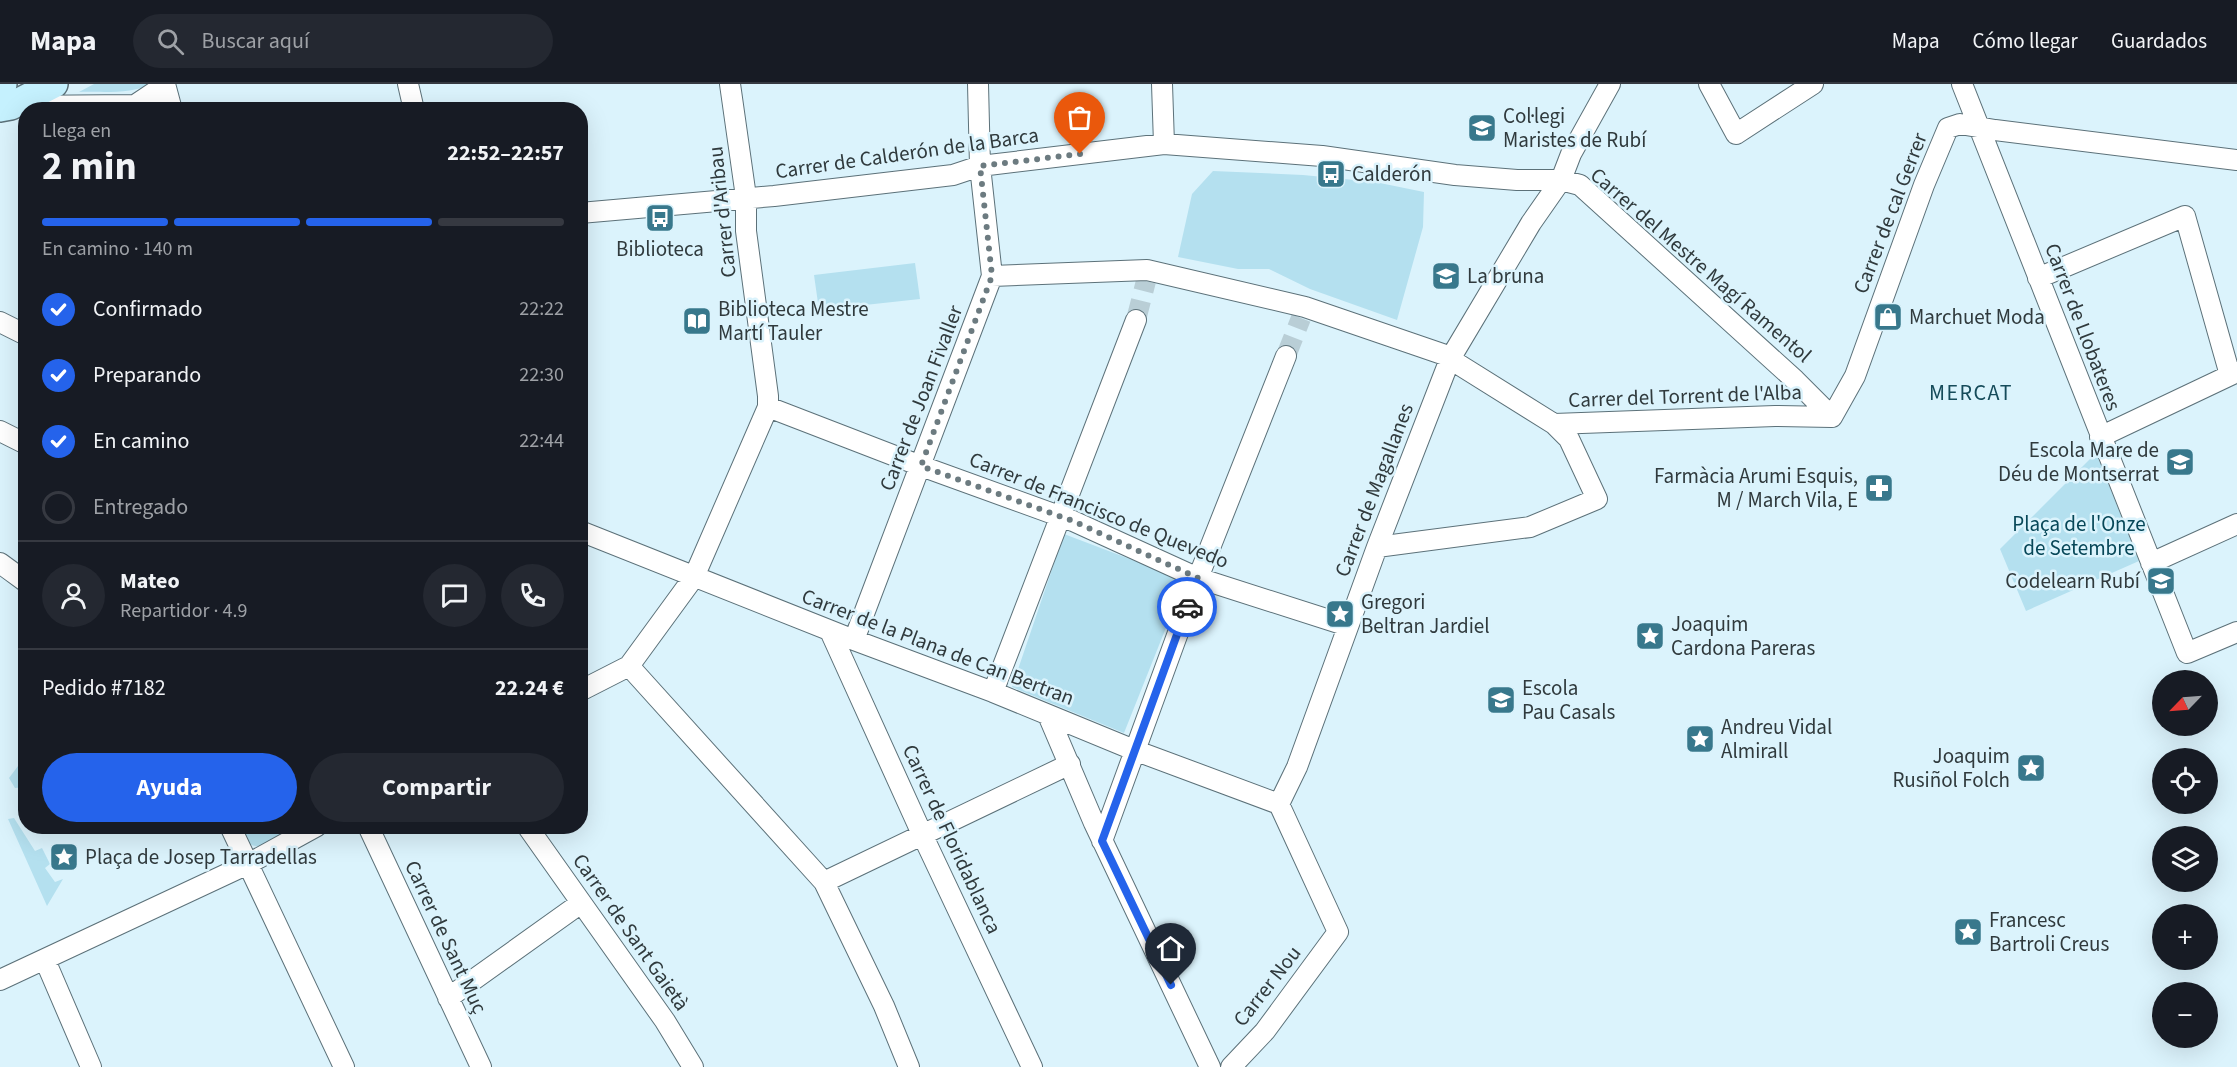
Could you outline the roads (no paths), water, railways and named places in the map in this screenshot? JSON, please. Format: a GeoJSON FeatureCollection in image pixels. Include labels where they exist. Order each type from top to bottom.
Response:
{"type":"FeatureCollection","features":[{"type":"Feature","properties":{"kind":"main road"},"geometry":{"type":"LineString","coordinates":[[4,96],[54,84]]}},
{"type":"Feature","properties":{"kind":"street"},"geometry":{"type":"LineString","coordinates":[[140,102],[156,91],[160,84]]}},
{"type":"Feature","properties":{"kind":"street"},"geometry":{"type":"LineString","coordinates":[[165,84],[170,102]]}},
{"type":"Feature","properties":{"kind":"street"},"geometry":{"type":"LineString","coordinates":[[408,84],[412,102]]}},
{"type":"Feature","properties":{"kind":"street","name":"Carrer d'Aribau"},"geometry":{"type":"LineString","coordinates":[[730,84],[746,197],[747,231],[768,407]]}},
{"type":"Feature","properties":{"kind":"street","name":"Carrer de Joan Fivaller"},"geometry":{"type":"LineString","coordinates":[[854,640],[992,276],[980,166],[978,84]]}},
{"type":"Feature","properties":{"kind":"street"},"geometry":{"type":"LineString","coordinates":[[1162,84],[1164,144]]}},
{"type":"Feature","properties":{"kind":"street","name":"Carrer de Magallanes"},"geometry":{"type":"LineString","coordinates":[[1279,804],[1297,766],[1450,358],[1531,223],[1561,180],[1571,154],[1610,84]]}},
{"type":"Feature","properties":{"kind":"street"},"geometry":{"type":"LineString","coordinates":[[1709,84],[1736,134],[1813,84]]}},
{"type":"Feature","properties":{"kind":"street","name":"Carrer de Llobateres"},"geometry":{"type":"LineString","coordinates":[[1962,84],[2187,653],[2237,632]]}},
{"type":"Feature","properties":{"kind":"street"},"geometry":{"type":"LineString","coordinates":[[4,96],[91,102]]}},
{"type":"Feature","properties":{"kind":"street","name":"Carrer de cal Gerrer"},"geometry":{"type":"LineString","coordinates":[[1832,417],[1855,376],[1924,185],[1948,128],[1960,124],[2237,160]]}},
{"type":"Feature","properties":{"kind":"street","name":"Carrer de Calderón de la Barca"},"geometry":{"type":"LineString","coordinates":[[588,212],[785,195],[953,175],[980,166],[1164,144],[1322,156],[1458,175],[1517,180],[1561,180]]}},
{"type":"Feature","properties":{"kind":"street","name":"Carrer del Mestre Magí Ramentol"},"geometry":{"type":"LineString","coordinates":[[1561,180],[1580,185],[1795,380],[1832,417]]}},
{"type":"Feature","properties":{"kind":"street"},"geometry":{"type":"LineString","coordinates":[[2038,278],[2184,216],[2234,374],[2100,437]]}},
{"type":"Feature","properties":{"kind":"street","name":"Carrer del Torrent de l'Alba"},"geometry":{"type":"LineString","coordinates":[[992,276],[1147,276],[1303,312],[1450,358],[1554,424],[1775,416],[1832,417]]}},
{"type":"Feature","properties":{"kind":"street"},"geometry":{"type":"LineString","coordinates":[[993,692],[1136,320]]}},
{"type":"Feature","properties":{"kind":"street"},"geometry":{"type":"LineString","coordinates":[[0,322],[18,331]]}},
{"type":"Feature","properties":{"kind":"street"},"geometry":{"type":"LineString","coordinates":[[1102,841],[1198,578],[1286,356]]}},
{"type":"Feature","properties":{"kind":"street"},"geometry":{"type":"LineString","coordinates":[[588,687],[629,666],[694,577],[768,407]]}},
{"type":"Feature","properties":{"kind":"street","name":"Carrer de Francisco de Quevedo"},"geometry":{"type":"LineString","coordinates":[[768,407],[1073,521],[1198,578],[1348,626]]}},
{"type":"Feature","properties":{"kind":"street"},"geometry":{"type":"LineString","coordinates":[[1377,548],[1530,527],[1597,499],[1569,439],[1554,424]]}},
{"type":"Feature","properties":{"kind":"street"},"geometry":{"type":"LineString","coordinates":[[0,430],[18,440]]}},
{"type":"Feature","properties":{"kind":"street"},"geometry":{"type":"LineString","coordinates":[[2151,563],[2237,524]]}},
{"type":"Feature","properties":{"kind":"street","name":"Carrer de la Plana de Can Bertran"},"geometry":{"type":"LineString","coordinates":[[588,534],[830,631],[993,692],[1134,750],[1279,804]]}},
{"type":"Feature","properties":{"kind":"street"},"geometry":{"type":"LineString","coordinates":[[0,563],[18,576]]}},
{"type":"Feature","properties":{"kind":"street","name":"Carrer de Floridablanca"},"geometry":{"type":"LineString","coordinates":[[830,631],[922,834],[1032,1067]]}},
{"type":"Feature","properties":{"kind":"street"},"geometry":{"type":"LineString","coordinates":[[629,666],[824,882],[884,1006],[909,1067]]}},
{"type":"Feature","properties":{"kind":"street"},"geometry":{"type":"LineString","coordinates":[[1047,716],[1102,841],[1210,1067]]}},
{"type":"Feature","properties":{"kind":"street"},"geometry":{"type":"LineString","coordinates":[[824,882],[1070,764]]}},
{"type":"Feature","properties":{"kind":"street","name":"Carrer Nou"},"geometry":{"type":"LineString","coordinates":[[1231,1067],[1265,1031],[1338,932],[1279,804]]}},
{"type":"Feature","properties":{"kind":"street"},"geometry":{"type":"LineString","coordinates":[[234,834],[344,1067]]}},
{"type":"Feature","properties":{"kind":"street"},"geometry":{"type":"LineString","coordinates":[[0,980],[248,864],[302,834]]}},
{"type":"Feature","properties":{"kind":"street","name":"Carrer de Sant Muç"},"geometry":{"type":"LineString","coordinates":[[372,834],[481,1067]]}},
{"type":"Feature","properties":{"kind":"street","name":"Carrer de Sant Gaietà"},"geometry":{"type":"LineString","coordinates":[[533,834],[665,1021],[693,1067]]}},
{"type":"Feature","properties":{"kind":"street"},"geometry":{"type":"LineString","coordinates":[[448,998],[581,903]]}},
{"type":"Feature","properties":{"kind":"street"},"geometry":{"type":"LineString","coordinates":[[45,960],[91,1067]]}},
{"type":"Feature","properties":{"kind":"tunnel"},"geometry":{"type":"LineString","coordinates":[[1136,320],[1146,281]]}},
{"type":"Feature","properties":{"kind":"tunnel"},"geometry":{"type":"LineString","coordinates":[[1286,356],[1301,318]]}},
{"type":"Feature","properties":{"kind":"place","name":"Col·legi Maristes de Rubí"},"geometry":{"type":"Point","coordinates":[1482,128]}},
{"type":"Feature","properties":{"kind":"place","name":"Calderón"},"geometry":{"type":"Point","coordinates":[1331,174]}},
{"type":"Feature","properties":{"kind":"place","name":"Biblioteca"},"geometry":{"type":"Point","coordinates":[660,218]}},
{"type":"Feature","properties":{"kind":"place","name":"La bruna"},"geometry":{"type":"Point","coordinates":[1446,276]}},
{"type":"Feature","properties":{"kind":"place","name":"Marchuet Moda"},"geometry":{"type":"Point","coordinates":[1888,317]}},
{"type":"Feature","properties":{"kind":"place","name":"Biblioteca Mestre Martí Tauler"},"geometry":{"type":"Point","coordinates":[697,321]}},
{"type":"Feature","properties":{"kind":"place","name":"Escola Mare de Déu de Montserrat"},"geometry":{"type":"Point","coordinates":[2180,462]}},
{"type":"Feature","properties":{"kind":"place","name":"Farmàcia Arumi Esquis, M / March Vila, E"},"geometry":{"type":"Point","coordinates":[1879,488]}},
{"type":"Feature","properties":{"kind":"place","name":"Codelearn Rubí"},"geometry":{"type":"Point","coordinates":[2161,581]}},
{"type":"Feature","properties":{"kind":"place","name":"Gregori Beltran Jardiel"},"geometry":{"type":"Point","coordinates":[1340,614]}},
{"type":"Feature","properties":{"kind":"place","name":"Joaquim Cardona Pareras"},"geometry":{"type":"Point","coordinates":[1650,636]}},
{"type":"Feature","properties":{"kind":"place","name":"Escola Pau Casals"},"geometry":{"type":"Point","coordinates":[1501,700]}},
{"type":"Feature","properties":{"kind":"place","name":"Andreu Vidal Almirall"},"geometry":{"type":"Point","coordinates":[1700,739]}},
{"type":"Feature","properties":{"kind":"place","name":"Joaquim Rusiñol Folch"},"geometry":{"type":"Point","coordinates":[2031,768]}},
{"type":"Feature","properties":{"kind":"place","name":"Plaça de Josep Tarradellas"},"geometry":{"type":"Point","coordinates":[64,857]}},
{"type":"Feature","properties":{"kind":"place","name":"Francesc Bartroli Creus"},"geometry":{"type":"Point","coordinates":[1968,932]}},
{"type":"Feature","properties":{"kind":"district","name":"MERCAT"},"geometry":{"type":"Point","coordinates":[1971,393]}},
{"type":"Feature","properties":{"kind":"park label","name":"Plaça de l'Onze de Setembre"},"geometry":{"type":"Point","coordinates":[2079,536]}}]}
